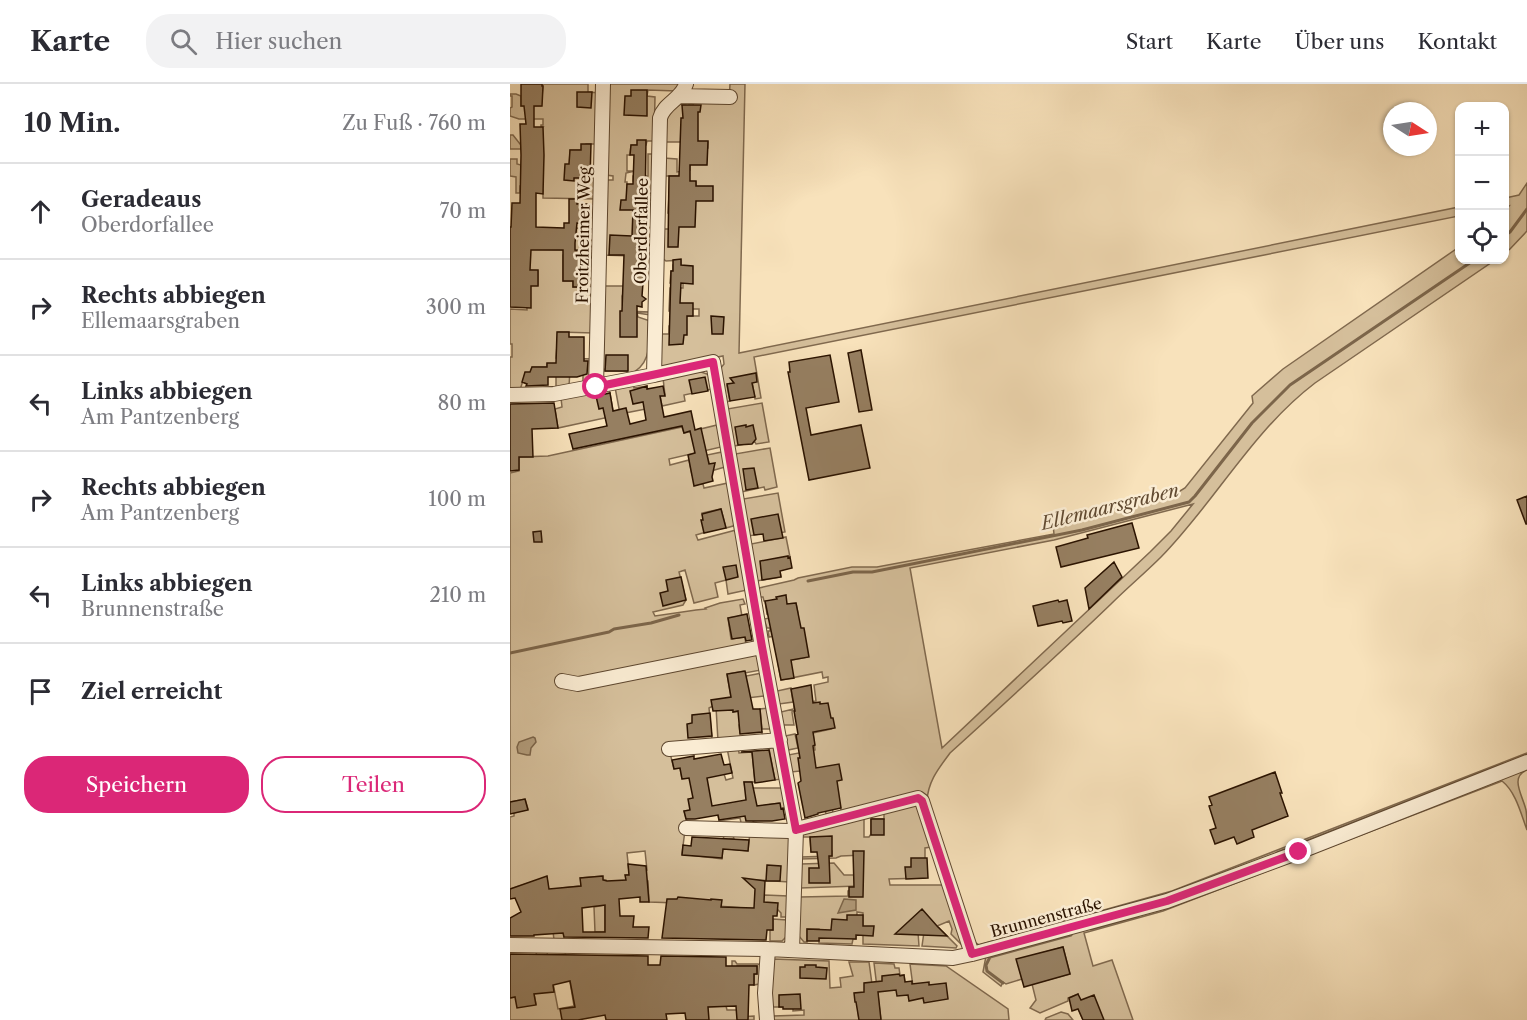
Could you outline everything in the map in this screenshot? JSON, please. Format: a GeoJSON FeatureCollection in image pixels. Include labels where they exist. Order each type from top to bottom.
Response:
{"type":"FeatureCollection","features":[{"type":"Feature","properties":{"kind":"street","name":"Froitzheimer Weg"},"geometry":{"type":"LineString","coordinates":[[596,387],[603,84]]}},
{"type":"Feature","properties":{"kind":"street","name":"Oberdorfallee"},"geometry":{"type":"LineString","coordinates":[[654,375],[660,118],[664,109],[682,90],[730,97]]}},
{"type":"Feature","properties":{"kind":"street"},"geometry":{"type":"LineString","coordinates":[[510,395],[554,394],[713,362],[796,830],[792,950]]}},
{"type":"Feature","properties":{"kind":"street"},"geometry":{"type":"LineString","coordinates":[[562,681],[578,684],[762,647]]}},
{"type":"Feature","properties":{"kind":"street"},"geometry":{"type":"LineString","coordinates":[[669,749],[780,740]]}},
{"type":"Feature","properties":{"kind":"street","name":"Brunnenstraße"},"geometry":{"type":"LineString","coordinates":[[510,945],[768,949],[953,958],[1167,901],[1310,848],[1527,762]]}},
{"type":"Feature","properties":{"kind":"street"},"geometry":{"type":"LineString","coordinates":[[686,828],[796,830],[918,798],[922,801],[972,954]]}},
{"type":"Feature","properties":{"kind":"street"},"geometry":{"type":"LineString","coordinates":[[767,1020],[765,993],[768,949]]}},
{"type":"Feature","properties":{"kind":"shaded area"},"geometry":{"type":"Polygon","coordinates":[[[542,84],[588,84],[588,92],[600,93],[595,144],[586,144],[585,150],[570,150],[569,173],[580,178],[598,178],[597,199],[543,198],[543,190],[539,189],[543,149],[510,149],[510,135],[513,135],[520,144],[527,144],[543,127],[541,125],[543,125],[543,119],[519,119],[510,116],[512,96],[510,94],[521,96],[521,106],[541,106],[542,84]]]}},
{"type":"Feature","properties":{"kind":"shaded area"},"geometry":{"type":"Polygon","coordinates":[[[606,84],[681,84],[677,91],[648,90],[647,96],[655,97],[654,141],[647,141],[646,145],[631,145],[630,155],[627,155],[627,171],[635,171],[626,173],[627,195],[645,201],[633,256],[602,255],[604,180],[613,180],[613,176],[606,175],[606,84]]]}},
{"type":"Feature","properties":{"kind":"shaded area"},"geometry":{"type":"Polygon","coordinates":[[[730,84],[745,84],[739,353],[1455,208],[1455,217],[754,357],[761,398],[755,399],[751,375],[745,381],[727,385],[730,401],[726,402],[720,369],[724,364],[723,356],[664,368],[659,365],[660,334],[669,334],[669,326],[680,327],[680,316],[699,316],[699,309],[669,311],[670,288],[683,288],[683,283],[670,283],[673,265],[681,265],[681,260],[666,261],[661,257],[662,229],[678,229],[679,213],[668,213],[669,195],[688,195],[696,186],[696,182],[680,181],[680,176],[663,176],[664,158],[677,159],[677,172],[690,170],[690,160],[708,148],[708,142],[664,142],[665,116],[681,103],[682,105],[689,103],[693,105],[694,103],[729,102],[730,84]]]}},
{"type":"Feature","properties":{"kind":"shaded area"},"geometry":{"type":"Polygon","coordinates":[[[648,154],[654,154],[653,193],[645,193],[645,185],[639,181],[633,181],[633,176],[648,176],[648,154]]]}},
{"type":"Feature","properties":{"kind":"shaded area"},"geometry":{"type":"Polygon","coordinates":[[[510,159],[517,159],[517,164],[521,165],[521,193],[516,193],[516,177],[510,176],[510,159]]]}},
{"type":"Feature","properties":{"kind":"shaded area"},"geometry":{"type":"Polygon","coordinates":[[[1527,183],[1527,231],[1509,250],[1509,197],[1519,195],[1527,183]]]}},
{"type":"Feature","properties":{"kind":"shaded area"},"geometry":{"type":"Polygon","coordinates":[[[575,228],[596,229],[596,251],[572,250],[563,255],[563,281],[573,281],[573,287],[595,287],[594,333],[558,332],[556,358],[594,359],[592,380],[583,384],[583,373],[570,369],[569,387],[556,390],[556,364],[547,364],[547,367],[532,367],[530,374],[525,374],[520,390],[510,391],[512,344],[510,344],[510,309],[527,310],[527,305],[510,285],[538,285],[538,271],[529,270],[523,249],[566,250],[575,228]]]}},
{"type":"Feature","properties":{"kind":"shaded area"},"geometry":{"type":"Polygon","coordinates":[[[1455,250],[1455,264],[1489,264],[1315,383],[1293,402],[1253,445],[1181,536],[1161,557],[950,753],[932,781],[927,801],[971,940],[979,945],[1172,891],[1527,753],[1527,770],[1519,777],[1518,782],[1526,810],[1527,830],[1514,797],[1502,781],[1163,911],[1084,933],[1093,966],[1112,960],[1133,1020],[1083,1020],[1078,1008],[1078,994],[1040,1013],[1030,1008],[1036,1000],[1032,984],[1070,974],[1063,947],[1017,960],[1022,979],[1006,984],[1003,982],[1001,986],[983,972],[986,956],[964,947],[951,934],[949,921],[937,926],[957,946],[956,948],[922,946],[924,932],[918,932],[919,946],[863,944],[863,913],[857,912],[856,939],[853,939],[852,944],[819,943],[819,929],[807,929],[807,942],[804,942],[798,935],[800,897],[848,896],[848,891],[858,886],[800,888],[801,864],[834,863],[844,875],[863,875],[863,855],[801,859],[801,857],[832,856],[832,851],[811,852],[810,837],[802,837],[802,833],[864,816],[864,837],[869,837],[871,819],[884,819],[884,811],[842,815],[840,805],[832,806],[833,813],[826,814],[823,801],[800,771],[791,772],[788,755],[815,750],[813,733],[831,729],[809,704],[794,707],[794,705],[816,701],[814,685],[828,682],[828,677],[823,678],[822,672],[781,680],[778,663],[807,657],[785,634],[769,637],[770,628],[767,628],[764,619],[798,613],[796,603],[788,604],[789,610],[767,614],[765,601],[763,597],[760,597],[759,588],[852,567],[877,567],[1054,534],[1053,525],[1180,491],[1185,488],[1253,403],[1252,396],[1283,369],[1455,250]],[[1193,504],[1054,540],[910,568],[942,748],[1150,552],[1193,504]],[[931,847],[925,848],[925,878],[889,879],[890,885],[943,885],[931,847]]]}},
{"type":"Feature","properties":{"kind":"shaded area"},"geometry":{"type":"Polygon","coordinates":[[[602,286],[626,286],[622,296],[623,311],[650,312],[650,315],[637,313],[638,317],[650,321],[648,353],[641,366],[628,375],[627,371],[605,371],[604,369],[600,371],[602,286]]]}},
{"type":"Feature","properties":{"kind":"shaded area"},"geometry":{"type":"Polygon","coordinates":[[[698,371],[710,375],[712,389],[684,395],[685,401],[662,406],[660,396],[665,395],[663,378],[698,371]]]}},
{"type":"Feature","properties":{"kind":"shaded area"},"geometry":{"type":"Polygon","coordinates":[[[633,384],[634,388],[647,386],[651,408],[620,414],[615,387],[633,384]]]}},
{"type":"Feature","properties":{"kind":"shaded area"},"geometry":{"type":"Polygon","coordinates":[[[609,388],[614,416],[558,428],[555,409],[562,407],[561,398],[609,388]]]}},
{"type":"Feature","properties":{"kind":"shaded area"},"geometry":{"type":"Polygon","coordinates":[[[762,403],[769,442],[734,446],[727,409],[762,403]]]}},
{"type":"Feature","properties":{"kind":"shaded area"},"geometry":{"type":"Polygon","coordinates":[[[717,425],[721,447],[669,459],[670,465],[689,460],[692,475],[700,484],[703,484],[704,488],[728,483],[735,523],[726,528],[721,509],[702,513],[706,532],[696,535],[698,540],[736,530],[747,590],[728,594],[726,580],[715,583],[718,597],[694,603],[685,570],[679,572],[686,600],[683,605],[653,612],[655,616],[706,609],[720,603],[743,599],[745,604],[740,605],[742,616],[728,618],[731,639],[745,637],[746,647],[752,646],[756,640],[761,670],[727,674],[731,697],[709,708],[712,739],[668,745],[674,769],[680,768],[682,779],[697,777],[703,767],[724,774],[726,780],[733,778],[727,748],[738,747],[739,753],[752,752],[755,782],[744,782],[745,788],[783,788],[786,808],[781,809],[779,803],[767,805],[759,820],[753,821],[755,827],[742,827],[740,818],[719,821],[717,807],[684,811],[688,825],[685,830],[682,854],[722,859],[724,831],[732,831],[734,839],[730,839],[730,849],[748,851],[750,832],[791,836],[789,882],[757,880],[756,887],[764,896],[788,896],[787,917],[781,917],[777,909],[759,916],[744,908],[649,902],[648,881],[643,881],[642,874],[626,875],[626,880],[607,883],[602,876],[581,878],[581,886],[562,888],[564,940],[554,940],[547,877],[510,889],[510,817],[514,816],[514,813],[528,809],[525,799],[510,802],[510,473],[519,471],[519,457],[548,456],[682,427],[684,433],[717,425]],[[645,851],[627,853],[629,872],[647,870],[645,851]]]}},
{"type":"Feature","properties":{"kind":"shaded area"},"geometry":{"type":"Polygon","coordinates":[[[770,448],[777,487],[741,492],[735,454],[770,448]]]}},
{"type":"Feature","properties":{"kind":"shaded area"},"geometry":{"type":"Polygon","coordinates":[[[722,452],[725,467],[711,471],[707,455],[722,452]]]}},
{"type":"Feature","properties":{"kind":"shaded area"},"geometry":{"type":"Polygon","coordinates":[[[778,493],[785,532],[749,536],[743,499],[778,493]]]}},
{"type":"Feature","properties":{"kind":"shaded area"},"geometry":{"type":"Polygon","coordinates":[[[786,537],[790,557],[778,560],[781,577],[757,581],[751,544],[786,537]]]}},
{"type":"Feature","properties":{"kind":"shaded area"},"geometry":{"type":"Polygon","coordinates":[[[762,673],[765,696],[747,698],[746,676],[762,673]]]}},
{"type":"Feature","properties":{"kind":"shaded area"},"geometry":{"type":"Polygon","coordinates":[[[791,688],[793,702],[779,704],[777,691],[791,688]]]}},
{"type":"Feature","properties":{"kind":"shaded area"},"geometry":{"type":"Polygon","coordinates":[[[732,706],[733,712],[745,711],[746,724],[739,725],[740,733],[762,732],[762,737],[718,741],[716,707],[732,706]]]}},
{"type":"Feature","properties":{"kind":"shaded area"},"geometry":{"type":"Polygon","coordinates":[[[768,708],[772,729],[762,729],[760,709],[768,708]]]}},
{"type":"Feature","properties":{"kind":"shaded area"},"geometry":{"type":"Polygon","coordinates":[[[793,709],[794,725],[783,725],[781,712],[793,709]]]}},
{"type":"Feature","properties":{"kind":"shaded area"},"geometry":{"type":"Polygon","coordinates":[[[795,734],[798,748],[788,750],[785,736],[795,734]]]}},
{"type":"Feature","properties":{"kind":"shaded area"},"geometry":{"type":"Polygon","coordinates":[[[533,737],[536,742],[531,748],[530,755],[518,753],[519,742],[533,737]]]}},
{"type":"Feature","properties":{"kind":"shaded area"},"geometry":{"type":"Polygon","coordinates":[[[772,745],[776,748],[781,779],[775,780],[769,749],[772,745]]]}},
{"type":"Feature","properties":{"kind":"shaded area"},"geometry":{"type":"Polygon","coordinates":[[[844,899],[856,900],[856,910],[838,913],[844,899]]]}},
{"type":"Feature","properties":{"kind":"shaded area"},"geometry":{"type":"Polygon","coordinates":[[[605,905],[605,932],[595,932],[594,907],[605,905]]]}},
{"type":"Feature","properties":{"kind":"shaded area"},"geometry":{"type":"Polygon","coordinates":[[[773,919],[787,920],[787,936],[782,941],[770,941],[773,919]]]}},
{"type":"Feature","properties":{"kind":"shaded area"},"geometry":{"type":"Polygon","coordinates":[[[536,952],[547,952],[558,1009],[574,1006],[565,952],[577,1020],[510,1020],[510,998],[515,997],[536,1004],[534,994],[541,977],[536,952]]]}},
{"type":"Feature","properties":{"kind":"shaded area"},"geometry":{"type":"Polygon","coordinates":[[[773,959],[829,961],[830,988],[841,987],[840,978],[853,976],[849,962],[869,962],[874,999],[857,1002],[859,1020],[772,1020],[773,1016],[804,1015],[804,1010],[793,1011],[793,1007],[771,1007],[773,959]]]}},
{"type":"Feature","properties":{"kind":"shaded area"},"geometry":{"type":"Polygon","coordinates":[[[732,961],[737,964],[761,965],[759,984],[754,985],[757,966],[737,966],[732,990],[732,961]]]}},
{"type":"Feature","properties":{"kind":"shaded area"},"geometry":{"type":"Polygon","coordinates":[[[874,963],[894,964],[895,968],[899,968],[900,975],[904,975],[906,989],[914,994],[910,964],[946,966],[1008,1009],[1009,1020],[881,1020],[874,963]]]}},
{"type":"Feature","properties":{"kind":"shaded area"},"geometry":{"type":"Polygon","coordinates":[[[726,1006],[727,1010],[737,1010],[737,1017],[754,1016],[754,1020],[701,1020],[700,1007],[726,1006]]]}},
{"type":"Feature","properties":{"kind":"shaded area"},"geometry":{"type":"Polygon","coordinates":[[[1061,1012],[1068,1014],[1073,1020],[1045,1020],[1046,1018],[1061,1012]]]}},
{"type":"Feature","properties":{"kind":"building"},"geometry":{"type":"Polygon","coordinates":[[[521,84],[542,84],[543,86],[542,106],[534,106],[534,127],[543,127],[544,155],[543,194],[536,193],[536,227],[564,228],[564,223],[569,223],[569,199],[577,199],[577,204],[589,204],[588,224],[577,223],[575,243],[575,250],[587,251],[587,268],[584,268],[583,287],[573,287],[573,281],[563,281],[563,250],[531,250],[530,270],[538,270],[538,286],[531,286],[531,308],[510,307],[512,203],[520,203],[520,124],[526,124],[524,106],[521,106],[521,84]]]}},
{"type":"Feature","properties":{"kind":"building"},"geometry":{"type":"Polygon","coordinates":[[[631,90],[647,90],[647,116],[624,115],[625,96],[631,96],[631,90]]]}},
{"type":"Feature","properties":{"kind":"building"},"geometry":{"type":"Polygon","coordinates":[[[577,92],[592,92],[591,108],[577,107],[577,92]]]}},
{"type":"Feature","properties":{"kind":"building"},"geometry":{"type":"Polygon","coordinates":[[[682,105],[701,105],[700,112],[698,112],[698,141],[708,141],[707,165],[690,165],[690,181],[696,181],[696,186],[713,186],[713,201],[696,201],[695,227],[679,227],[678,247],[668,247],[669,176],[679,176],[682,105]]]}},
{"type":"Feature","properties":{"kind":"building"},"geometry":{"type":"Polygon","coordinates":[[[637,140],[646,140],[642,296],[646,299],[642,302],[642,307],[637,306],[637,337],[620,337],[624,255],[609,255],[610,235],[632,236],[633,210],[620,210],[621,200],[626,200],[627,184],[633,184],[634,155],[630,155],[631,145],[637,145],[637,140]]]}},
{"type":"Feature","properties":{"kind":"building"},"geometry":{"type":"Polygon","coordinates":[[[581,144],[591,144],[590,178],[564,180],[565,164],[569,164],[570,150],[581,150],[581,144]]]}},
{"type":"Feature","properties":{"kind":"building"},"geometry":{"type":"Polygon","coordinates":[[[681,259],[681,265],[693,266],[693,284],[681,283],[680,303],[693,303],[693,316],[687,316],[687,335],[684,335],[683,344],[669,345],[671,271],[673,271],[673,260],[681,259]]]}},
{"type":"Feature","properties":{"kind":"building"},"geometry":{"type":"Polygon","coordinates":[[[711,316],[724,317],[723,334],[712,334],[711,316]]]}},
{"type":"Feature","properties":{"kind":"building"},"geometry":{"type":"Polygon","coordinates":[[[557,332],[569,332],[569,337],[584,337],[584,361],[588,361],[587,374],[577,377],[548,377],[548,385],[526,386],[527,384],[522,382],[525,372],[530,372],[532,367],[547,367],[547,363],[556,363],[557,332]]]}},
{"type":"Feature","properties":{"kind":"building"},"geometry":{"type":"Polygon","coordinates":[[[861,350],[872,410],[859,412],[848,353],[861,350]]]}},
{"type":"Feature","properties":{"kind":"building"},"geometry":{"type":"Polygon","coordinates":[[[606,355],[628,355],[628,371],[605,371],[606,355]]]}},
{"type":"Feature","properties":{"kind":"building"},"geometry":{"type":"Polygon","coordinates":[[[830,355],[839,402],[806,408],[811,435],[861,425],[870,468],[809,480],[788,372],[790,372],[789,362],[830,355]]]}},
{"type":"Feature","properties":{"kind":"building"},"geometry":{"type":"Polygon","coordinates":[[[756,373],[757,382],[752,383],[755,397],[730,401],[727,384],[734,383],[730,378],[756,373]]]}},
{"type":"Feature","properties":{"kind":"building"},"geometry":{"type":"Polygon","coordinates":[[[705,377],[708,391],[692,394],[689,380],[705,377]]]}},
{"type":"Feature","properties":{"kind":"building"},"geometry":{"type":"Polygon","coordinates":[[[647,386],[647,389],[663,386],[665,396],[660,396],[664,417],[691,411],[695,430],[701,428],[709,464],[715,463],[713,481],[694,486],[688,455],[695,453],[690,431],[684,433],[682,426],[573,449],[569,434],[607,426],[603,408],[599,409],[596,396],[610,393],[613,411],[626,408],[630,424],[646,420],[643,402],[633,404],[630,391],[647,386]]]}},
{"type":"Feature","properties":{"kind":"building"},"geometry":{"type":"Polygon","coordinates":[[[554,403],[558,428],[532,429],[533,457],[519,457],[519,470],[510,471],[510,404],[554,403]]]}},
{"type":"Feature","properties":{"kind":"building"},"geometry":{"type":"Polygon","coordinates":[[[746,425],[746,427],[753,425],[756,439],[752,444],[738,445],[735,427],[746,425]]]}},
{"type":"Feature","properties":{"kind":"building"},"geometry":{"type":"Polygon","coordinates":[[[754,468],[758,488],[746,490],[743,469],[754,468]]]}},
{"type":"Feature","properties":{"kind":"building"},"geometry":{"type":"Polygon","coordinates":[[[1527,496],[1527,524],[1526,524],[1517,500],[1527,496]]]}},
{"type":"Feature","properties":{"kind":"building"},"geometry":{"type":"Polygon","coordinates":[[[721,509],[726,528],[704,533],[702,514],[721,509]]]}},
{"type":"Feature","properties":{"kind":"building"},"geometry":{"type":"Polygon","coordinates":[[[778,514],[783,538],[764,541],[763,534],[754,535],[751,519],[778,514]]]}},
{"type":"Feature","properties":{"kind":"building"},"geometry":{"type":"Polygon","coordinates":[[[1132,523],[1139,548],[1061,567],[1056,547],[1088,538],[1087,535],[1132,523]]]}},
{"type":"Feature","properties":{"kind":"building"},"geometry":{"type":"Polygon","coordinates":[[[541,531],[542,542],[534,542],[533,532],[541,531]]]}},
{"type":"Feature","properties":{"kind":"building"},"geometry":{"type":"Polygon","coordinates":[[[788,556],[792,568],[780,571],[781,577],[762,580],[760,561],[788,556]]]}},
{"type":"Feature","properties":{"kind":"building"},"geometry":{"type":"Polygon","coordinates":[[[1114,562],[1122,577],[1089,609],[1085,588],[1114,562]]]}},
{"type":"Feature","properties":{"kind":"building"},"geometry":{"type":"Polygon","coordinates":[[[736,565],[738,577],[726,580],[723,567],[736,565]]]}},
{"type":"Feature","properties":{"kind":"building"},"geometry":{"type":"Polygon","coordinates":[[[681,577],[686,600],[663,606],[660,593],[668,591],[666,580],[681,577]]]}},
{"type":"Feature","properties":{"kind":"building"},"geometry":{"type":"Polygon","coordinates":[[[786,595],[787,604],[796,603],[801,628],[804,628],[809,657],[791,660],[794,678],[781,680],[765,601],[786,595]]]}},
{"type":"Feature","properties":{"kind":"building"},"geometry":{"type":"Polygon","coordinates":[[[1058,600],[1059,602],[1067,600],[1072,621],[1038,626],[1033,606],[1058,600]]]}},
{"type":"Feature","properties":{"kind":"building"},"geometry":{"type":"Polygon","coordinates":[[[747,614],[752,640],[746,641],[745,637],[732,639],[728,618],[747,614]]]}},
{"type":"Feature","properties":{"kind":"building"},"geometry":{"type":"Polygon","coordinates":[[[745,671],[753,709],[760,709],[762,732],[740,734],[738,711],[713,711],[711,700],[731,697],[727,674],[745,671]]]}},
{"type":"Feature","properties":{"kind":"building"},"geometry":{"type":"Polygon","coordinates":[[[811,685],[813,703],[828,703],[835,728],[813,732],[816,768],[839,764],[842,780],[837,781],[841,808],[805,818],[798,783],[801,781],[798,758],[800,758],[791,689],[811,685]]]}},
{"type":"Feature","properties":{"kind":"building"},"geometry":{"type":"Polygon","coordinates":[[[710,713],[712,736],[688,738],[687,724],[692,723],[692,715],[710,713]]]}},
{"type":"Feature","properties":{"kind":"building"},"geometry":{"type":"Polygon","coordinates":[[[769,750],[775,780],[755,783],[752,752],[741,752],[769,750]]]}},
{"type":"Feature","properties":{"kind":"building"},"geometry":{"type":"Polygon","coordinates":[[[721,754],[724,765],[730,764],[732,773],[707,778],[712,806],[746,800],[744,782],[752,782],[757,806],[780,803],[785,819],[746,821],[745,816],[719,820],[718,815],[686,819],[684,811],[690,810],[688,799],[693,798],[689,778],[682,779],[680,768],[674,769],[672,760],[721,754]]]}},
{"type":"Feature","properties":{"kind":"building"},"geometry":{"type":"Polygon","coordinates":[[[1275,772],[1288,816],[1252,830],[1254,837],[1237,844],[1234,837],[1215,844],[1210,830],[1216,828],[1209,806],[1212,805],[1209,797],[1275,772]]]}},
{"type":"Feature","properties":{"kind":"building"},"geometry":{"type":"Polygon","coordinates":[[[525,799],[528,810],[510,814],[510,802],[525,799]]]}},
{"type":"Feature","properties":{"kind":"building"},"geometry":{"type":"Polygon","coordinates":[[[871,819],[884,819],[884,835],[871,835],[871,819]]]}},
{"type":"Feature","properties":{"kind":"building"},"geometry":{"type":"Polygon","coordinates":[[[832,836],[832,856],[829,856],[830,883],[809,883],[809,868],[819,868],[817,852],[811,852],[810,837],[832,836]]]}},
{"type":"Feature","properties":{"kind":"building"},"geometry":{"type":"Polygon","coordinates":[[[692,837],[749,840],[748,851],[723,849],[722,858],[682,855],[683,845],[691,846],[692,837]]]}},
{"type":"Feature","properties":{"kind":"building"},"geometry":{"type":"Polygon","coordinates":[[[853,851],[864,851],[863,897],[849,897],[849,887],[854,887],[853,851]]]}},
{"type":"Feature","properties":{"kind":"building"},"geometry":{"type":"Polygon","coordinates":[[[911,858],[927,858],[928,878],[906,879],[905,867],[911,867],[911,858]]]}},
{"type":"Feature","properties":{"kind":"building"},"geometry":{"type":"Polygon","coordinates":[[[628,864],[646,866],[649,902],[640,902],[640,897],[619,899],[620,916],[634,916],[633,927],[649,927],[648,938],[564,937],[563,933],[510,936],[510,918],[521,912],[515,898],[510,899],[510,889],[547,876],[549,889],[581,886],[580,878],[603,876],[603,880],[607,881],[626,880],[625,875],[629,875],[628,864]],[[605,905],[582,908],[583,932],[605,932],[605,905]]]}},
{"type":"Feature","properties":{"kind":"building"},"geometry":{"type":"Polygon","coordinates":[[[767,865],[781,866],[780,881],[766,881],[767,865]]]}},
{"type":"Feature","properties":{"kind":"building"},"geometry":{"type":"Polygon","coordinates":[[[743,878],[765,881],[764,902],[778,903],[777,916],[773,916],[773,930],[767,930],[766,940],[662,938],[667,899],[678,897],[722,900],[721,907],[754,908],[755,889],[743,878]]]}},
{"type":"Feature","properties":{"kind":"building"},"geometry":{"type":"Polygon","coordinates":[[[922,909],[947,936],[895,934],[922,909]]]}},
{"type":"Feature","properties":{"kind":"building"},"geometry":{"type":"Polygon","coordinates":[[[847,915],[863,915],[863,926],[874,926],[873,936],[856,935],[856,939],[819,938],[819,941],[807,941],[807,929],[831,930],[832,919],[847,920],[847,915]]]}},
{"type":"Feature","properties":{"kind":"building"},"geometry":{"type":"Polygon","coordinates":[[[1063,947],[1070,974],[1024,987],[1016,959],[1063,947]]]}},
{"type":"Feature","properties":{"kind":"building"},"geometry":{"type":"Polygon","coordinates":[[[510,954],[648,956],[648,965],[660,965],[661,956],[726,957],[726,966],[757,966],[757,974],[754,974],[754,985],[749,985],[748,1020],[737,1020],[736,1006],[708,1007],[709,1020],[686,1020],[685,1013],[666,1014],[667,1020],[606,1020],[605,1015],[578,1020],[562,1020],[560,1009],[575,1007],[570,981],[553,985],[554,992],[534,994],[536,1005],[517,1008],[515,997],[510,998],[510,954]]]}},
{"type":"Feature","properties":{"kind":"building"},"geometry":{"type":"Polygon","coordinates":[[[805,965],[827,968],[826,979],[800,978],[800,967],[805,967],[805,965]]]}},
{"type":"Feature","properties":{"kind":"building"},"geometry":{"type":"Polygon","coordinates":[[[904,975],[905,982],[912,981],[912,984],[946,983],[948,999],[924,1003],[923,998],[909,1001],[908,995],[897,996],[896,990],[878,992],[881,1020],[859,1020],[854,993],[864,992],[864,983],[882,981],[882,976],[904,975]]]}},
{"type":"Feature","properties":{"kind":"building"},"geometry":{"type":"Polygon","coordinates":[[[800,994],[801,1009],[779,1007],[779,995],[800,994]]]}},
{"type":"Feature","properties":{"kind":"building"},"geometry":{"type":"Polygon","coordinates":[[[1078,994],[1081,1000],[1094,995],[1104,1020],[1083,1020],[1078,1009],[1072,1011],[1069,998],[1078,994]]]}},
{"type":"Feature","properties":{"kind":"waterway","name":"Ellemaarsgraben"},"geometry":{"type":"LineString","coordinates":[[1509,233],[1527,209]]}},
{"type":"Feature","properties":{"kind":"waterway","name":"Ellemaarsgraben"},"geometry":{"type":"LineString","coordinates":[[808,581],[853,572],[872,572],[1082,530],[1189,502],[1252,423],[1290,385],[1468,264]]}},
{"type":"Feature","properties":{"kind":"waterway","name":"Ellemaarsgraben"},"geometry":{"type":"LineString","coordinates":[[510,653],[679,615]]}},
{"type":"Feature","properties":{"kind":"waterway"},"geometry":{"type":"LineString","coordinates":[[1305,842],[1503,764]]}},
{"type":"Feature","properties":{"kind":"waterway"},"geometry":{"type":"LineString","coordinates":[[1277,853],[1287,849]]}},
{"type":"Feature","properties":{"kind":"waterway"},"geometry":{"type":"LineString","coordinates":[[1091,929],[1138,916]]}},
{"type":"Feature","properties":{"kind":"waterway"},"geometry":{"type":"LineString","coordinates":[[1003,983],[987,971],[986,965],[990,957],[1071,935]]}},
{"type":"Feature","properties":{"kind":"route"},"geometry":{"type":"LineString","coordinates":[[596,387],[713,362],[796,830],[920,799],[972,954],[1167,901],[1299,852]]}}]}
